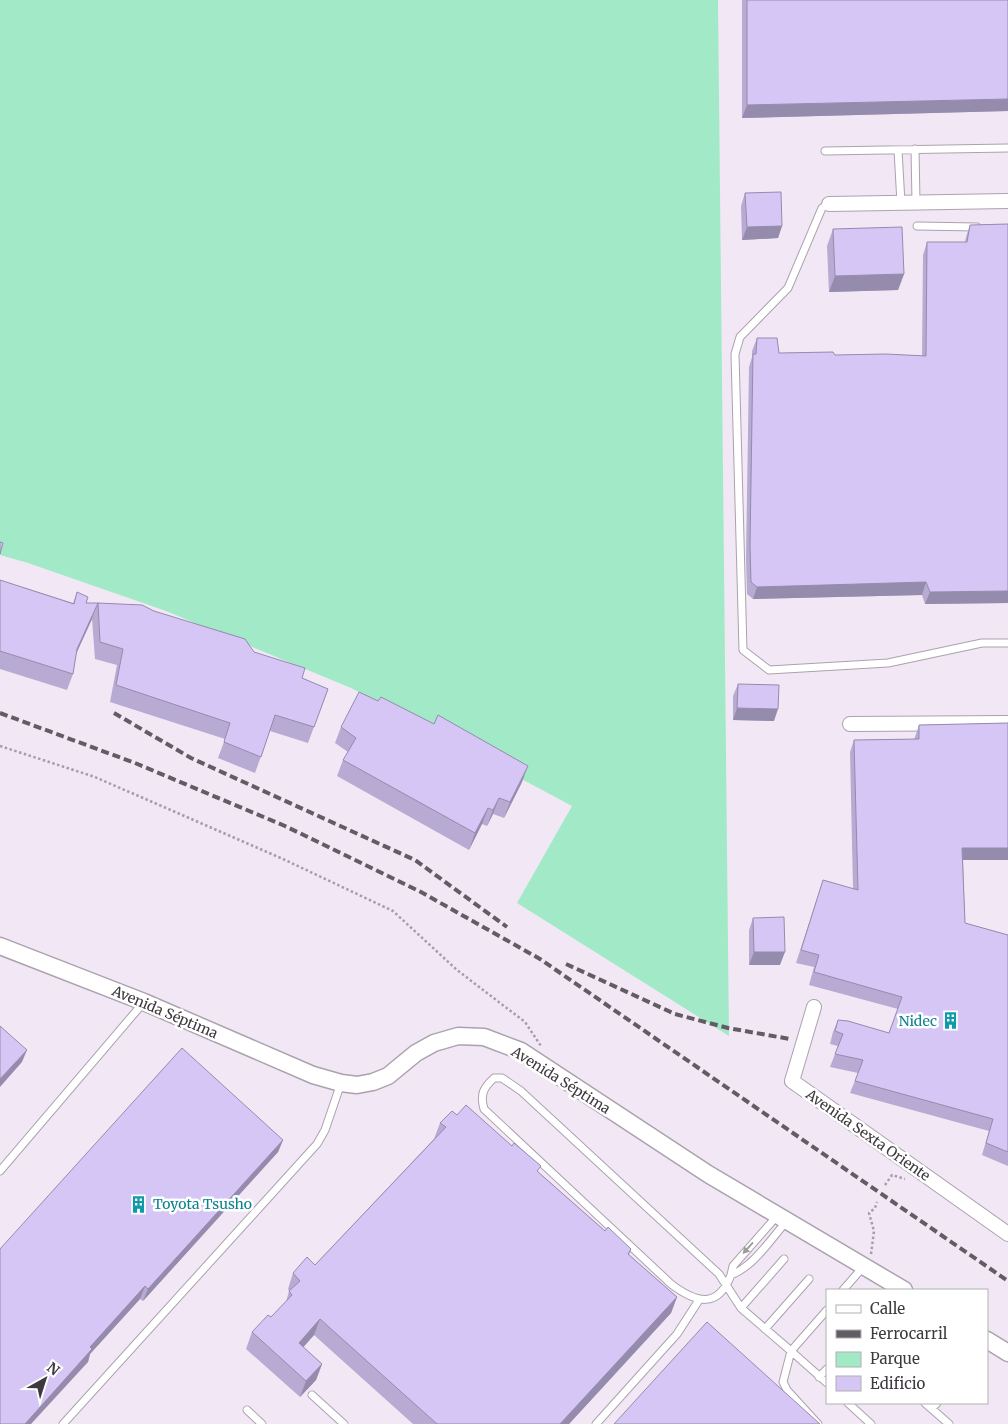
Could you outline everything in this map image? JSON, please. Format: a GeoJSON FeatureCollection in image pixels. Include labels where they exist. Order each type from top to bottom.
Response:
{"type":"FeatureCollection","features":[{"type":"Feature","properties":{"kind":"street"},"geometry":{"type":"LineString","coordinates":[[829,204],[1008,201]]}},
{"type":"Feature","properties":{"kind":"street"},"geometry":{"type":"LineString","coordinates":[[850,724],[1008,723]]}},
{"type":"Feature","properties":{"kind":"street","name":"Avenida Séptima"},"geometry":{"type":"LineString","coordinates":[[0,946],[144,1002],[313,1075],[341,1083],[373,1082],[388,1076],[416,1053],[434,1043],[458,1036],[484,1037],[521,1052],[708,1174],[781,1219],[902,1289]]}},
{"type":"Feature","properties":{"kind":"street","name":"Avenida Sexta Oriente"},"geometry":{"type":"LineString","coordinates":[[814,1007],[792,1081],[1008,1234]]}},
{"type":"Feature","properties":{"kind":"street"},"geometry":{"type":"LineString","coordinates":[[988,1341],[1008,1353]]}},
{"type":"Feature","properties":{"kind":"lane"},"geometry":{"type":"LineString","coordinates":[[825,151],[1008,148]]}},
{"type":"Feature","properties":{"kind":"lane"},"geometry":{"type":"LineString","coordinates":[[915,149],[916,202]]}},
{"type":"Feature","properties":{"kind":"lane"},"geometry":{"type":"LineString","coordinates":[[898,150],[901,202]]}},
{"type":"Feature","properties":{"kind":"lane"},"geometry":{"type":"LineString","coordinates":[[829,204],[822,208],[788,288],[740,337],[735,354],[743,650],[769,670],[888,663],[982,643],[1008,643]]}},
{"type":"Feature","properties":{"kind":"lane"},"geometry":{"type":"LineString","coordinates":[[918,226],[981,227]]}},
{"type":"Feature","properties":{"kind":"lane"},"geometry":{"type":"LineString","coordinates":[[0,1171],[144,1002]]}},
{"type":"Feature","properties":{"kind":"lane"},"geometry":{"type":"LineString","coordinates":[[781,1219],[733,1266],[727,1284],[719,1295],[699,1300],[684,1294],[484,1109],[481,1099],[482,1092],[494,1078],[502,1078],[521,1091],[719,1274],[727,1284],[741,1308],[826,1382]]}},
{"type":"Feature","properties":{"kind":"lane"},"geometry":{"type":"LineString","coordinates":[[63,1424],[317,1144],[331,1115],[341,1083]]}},
{"type":"Feature","properties":{"kind":"lane"},"geometry":{"type":"LineString","coordinates":[[741,1308],[784,1259]]}},
{"type":"Feature","properties":{"kind":"lane"},"geometry":{"type":"LineString","coordinates":[[844,1289],[864,1266]]}},
{"type":"Feature","properties":{"kind":"lane"},"geometry":{"type":"LineString","coordinates":[[765,1329],[809,1279]]}},
{"type":"Feature","properties":{"kind":"lane"},"geometry":{"type":"LineString","coordinates":[[596,1424],[677,1334],[699,1300]]}},
{"type":"Feature","properties":{"kind":"lane"},"geometry":{"type":"LineString","coordinates":[[818,1424],[787,1390],[783,1382],[791,1351],[826,1311]]}},
{"type":"Feature","properties":{"kind":"lane"},"geometry":{"type":"LineString","coordinates":[[819,1377],[826,1370]]}},
{"type":"Feature","properties":{"kind":"lane"},"geometry":{"type":"LineString","coordinates":[[312,1395],[344,1424]]}},
{"type":"Feature","properties":{"kind":"lane"},"geometry":{"type":"LineString","coordinates":[[849,1404],[871,1424]]}},
{"type":"Feature","properties":{"kind":"lane"},"geometry":{"type":"LineString","coordinates":[[934,1406],[949,1424]]}},
{"type":"Feature","properties":{"kind":"lane"},"geometry":{"type":"LineString","coordinates":[[247,1410],[262,1424]]}},
{"type":"Feature","properties":{"kind":"path"},"geometry":{"type":"LineString","coordinates":[[0,746],[95,777],[283,859],[393,911],[457,970],[526,1022],[542,1047]]}},
{"type":"Feature","properties":{"kind":"path"},"geometry":{"type":"LineString","coordinates":[[864,1266],[871,1256],[874,1243],[874,1231],[869,1213],[877,1202]]}},
{"type":"Feature","properties":{"kind":"green space"},"geometry":{"type":"Polygon","coordinates":[[[0,0],[718,0],[729,1036],[517,903],[572,806],[351,688],[166,611],[0,555],[0,0]]]}},
{"type":"Feature","properties":{"kind":"building"},"geometry":{"type":"Polygon","coordinates":[[[747,0],[1008,0],[1008,99],[747,105],[747,0]]]}},
{"type":"Feature","properties":{"kind":"building"},"geometry":{"type":"Polygon","coordinates":[[[781,192],[782,226],[747,227],[745,193],[781,192]]]}},
{"type":"Feature","properties":{"kind":"building"},"geometry":{"type":"Polygon","coordinates":[[[1008,224],[1008,591],[930,592],[926,582],[757,587],[751,582],[750,545],[753,354],[756,354],[757,338],[777,338],[779,353],[833,352],[835,355],[886,354],[926,356],[927,242],[967,242],[970,225],[1008,224]]]}},
{"type":"Feature","properties":{"kind":"building"},"geometry":{"type":"Polygon","coordinates":[[[902,227],[904,274],[835,276],[833,229],[902,227]]]}},
{"type":"Feature","properties":{"kind":"building"},"geometry":{"type":"Polygon","coordinates":[[[0,542],[3,543],[0,554],[0,542]]]}},
{"type":"Feature","properties":{"kind":"building"},"geometry":{"type":"Polygon","coordinates":[[[0,580],[74,604],[77,592],[88,597],[86,603],[98,603],[77,649],[73,674],[0,651],[0,580]]]}},
{"type":"Feature","properties":{"kind":"building"},"geometry":{"type":"Polygon","coordinates":[[[98,603],[142,605],[154,611],[245,639],[254,652],[305,668],[302,678],[328,689],[314,727],[275,715],[261,757],[224,742],[230,723],[116,685],[123,649],[100,642],[98,603]]]}},
{"type":"Feature","properties":{"kind":"building"},"geometry":{"type":"Polygon","coordinates":[[[738,684],[779,685],[778,709],[737,708],[738,684]]]}},
{"type":"Feature","properties":{"kind":"building"},"geometry":{"type":"Polygon","coordinates":[[[359,692],[378,701],[381,697],[434,724],[438,715],[528,766],[510,802],[499,798],[493,810],[488,808],[475,833],[343,760],[356,738],[341,727],[359,692]]]}},
{"type":"Feature","properties":{"kind":"building"},"geometry":{"type":"Polygon","coordinates":[[[1008,723],[1008,848],[962,848],[965,923],[1008,935],[1008,1152],[986,1143],[993,1119],[855,1081],[863,1060],[835,1054],[843,1034],[835,1031],[838,1020],[848,1021],[889,1033],[902,997],[814,972],[819,955],[801,950],[823,880],[858,890],[854,740],[919,739],[919,725],[1008,723]]]}},
{"type":"Feature","properties":{"kind":"building"},"geometry":{"type":"Polygon","coordinates":[[[784,917],[785,952],[754,952],[753,918],[784,917]]]}},
{"type":"Feature","properties":{"kind":"building"},"geometry":{"type":"Polygon","coordinates":[[[0,1026],[27,1050],[0,1079],[0,1026]]]}},
{"type":"Feature","properties":{"kind":"building","name":"Toyota Tsusho"},"geometry":{"type":"Polygon","coordinates":[[[182,1048],[283,1140],[148,1289],[145,1286],[25,1424],[0,1424],[0,1249],[182,1048]]]}},
{"type":"Feature","properties":{"kind":"building"},"geometry":{"type":"Polygon","coordinates":[[[466,1105],[512,1146],[514,1143],[541,1166],[537,1171],[605,1231],[608,1227],[631,1249],[628,1254],[677,1297],[560,1424],[437,1424],[320,1319],[299,1343],[322,1364],[306,1381],[252,1332],[268,1315],[271,1317],[292,1295],[289,1291],[300,1281],[293,1273],[307,1257],[315,1265],[446,1127],[440,1123],[452,1111],[457,1115],[466,1105]]]}},
{"type":"Feature","properties":{"kind":"building"},"geometry":{"type":"Polygon","coordinates":[[[707,1322],[820,1424],[614,1424],[707,1322]]]}},
{"type":"Feature","properties":{"kind":"railway"},"geometry":{"type":"LineString","coordinates":[[0,713],[135,763],[285,826],[421,892],[540,959],[1008,1281]]}},
{"type":"Feature","properties":{"kind":"railway"},"geometry":{"type":"LineString","coordinates":[[114,713],[191,758],[415,860],[507,927]]}},
{"type":"Feature","properties":{"kind":"railway"},"geometry":{"type":"LineString","coordinates":[[566,964],[675,1014],[728,1028],[790,1039]]}},
{"type":"Feature","properties":{"kind":"place","name":"Nidec"},"geometry":{"type":"Point","coordinates":[951,1021]}},
{"type":"Feature","properties":{"kind":"place","name":"Toyota Tsusho"},"geometry":{"type":"Point","coordinates":[139,1204]}}]}
